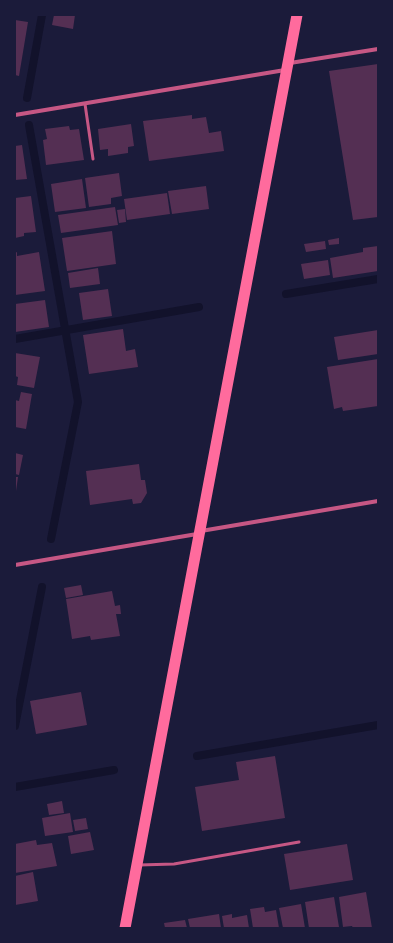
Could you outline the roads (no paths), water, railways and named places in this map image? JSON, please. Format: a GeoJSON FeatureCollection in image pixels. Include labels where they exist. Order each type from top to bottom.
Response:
{"type":"FeatureCollection","features":[{"type":"Feature","properties":{"kind":"highway"},"geometry":{"type":"LineString","coordinates":[[125,928],[297,15]]}},
{"type":"Feature","properties":{"kind":"street"},"geometry":{"type":"LineString","coordinates":[[15,115],[85,104],[378,49]]}},
{"type":"Feature","properties":{"kind":"street"},"geometry":{"type":"LineString","coordinates":[[15,565],[378,501]]}},
{"type":"Feature","properties":{"kind":"lane"},"geometry":{"type":"LineString","coordinates":[[85,104],[93,159]]}},
{"type":"Feature","properties":{"kind":"lane"},"geometry":{"type":"LineString","coordinates":[[137,865],[174,864],[299,842]]}},
{"type":"Feature","properties":{"kind":"waterway"},"geometry":{"type":"LineString","coordinates":[[27,98],[42,15]]}},
{"type":"Feature","properties":{"kind":"waterway"},"geometry":{"type":"LineString","coordinates":[[29,125],[78,402],[51,539]]}},
{"type":"Feature","properties":{"kind":"waterway"},"geometry":{"type":"LineString","coordinates":[[286,294],[378,279]]}},
{"type":"Feature","properties":{"kind":"waterway"},"geometry":{"type":"LineString","coordinates":[[15,339],[199,307]]}},
{"type":"Feature","properties":{"kind":"waterway"},"geometry":{"type":"LineString","coordinates":[[15,726],[42,587]]}},
{"type":"Feature","properties":{"kind":"waterway"},"geometry":{"type":"LineString","coordinates":[[197,756],[378,725]]}},
{"type":"Feature","properties":{"kind":"waterway"},"geometry":{"type":"LineString","coordinates":[[15,787],[114,770]]}}]}
